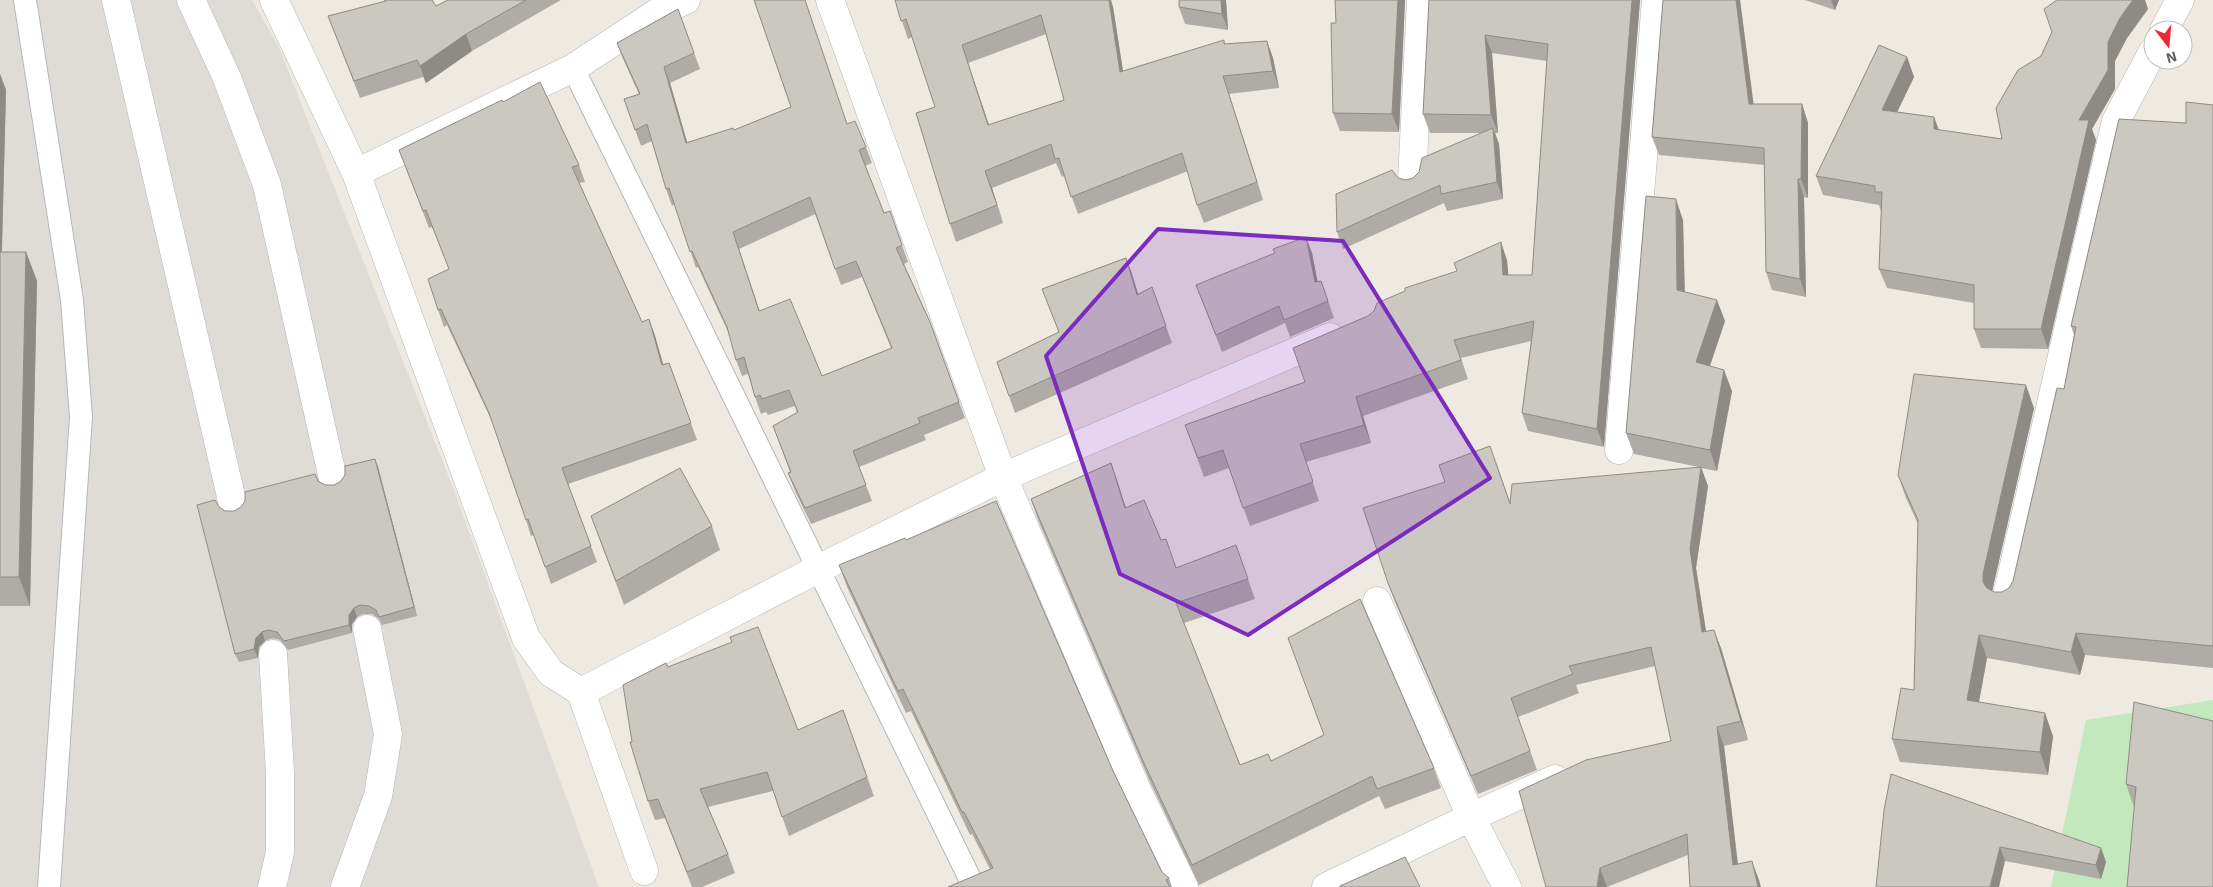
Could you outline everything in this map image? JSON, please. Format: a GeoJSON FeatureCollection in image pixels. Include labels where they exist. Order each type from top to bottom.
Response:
{"type":"FeatureCollection","features":[{"type":"Feature","properties":{"kind":"street"},"geometry":{"type":"LineString","coordinates":[[116,0],[233,505]]}},
{"type":"Feature","properties":{"kind":"street"},"geometry":{"type":"LineString","coordinates":[[191,0],[227,78],[266,185],[333,479]]}},
{"type":"Feature","properties":{"kind":"street"},"geometry":{"type":"LineString","coordinates":[[274,0],[356,173],[526,638],[551,673],[581,692],[644,871]]}},
{"type":"Feature","properties":{"kind":"street"},"geometry":{"type":"LineString","coordinates":[[356,173],[574,68],[653,6],[686,0]]}},
{"type":"Feature","properties":{"kind":"street"},"geometry":{"type":"LineString","coordinates":[[830,0],[1004,477],[1136,788],[1184,887]]}},
{"type":"Feature","properties":{"kind":"street"},"geometry":{"type":"LineString","coordinates":[[1412,181],[1421,0]]}},
{"type":"Feature","properties":{"kind":"street"},"geometry":{"type":"LineString","coordinates":[[1619,450],[1656,0]]}},
{"type":"Feature","properties":{"kind":"street"},"geometry":{"type":"LineString","coordinates":[[2169,20],[2180,0]]}},
{"type":"Feature","properties":{"kind":"street"},"geometry":{"type":"LineString","coordinates":[[2006,600],[2116,121],[2143,70]]}},
{"type":"Feature","properties":{"kind":"street"},"geometry":{"type":"LineString","coordinates":[[581,692],[818,569],[1004,477],[1350,328]]}},
{"type":"Feature","properties":{"kind":"street"},"geometry":{"type":"LineString","coordinates":[[1377,601],[1471,817],[1506,887]]}},
{"type":"Feature","properties":{"kind":"street"},"geometry":{"type":"LineString","coordinates":[[345,887],[378,796],[388,734],[367,629]]}},
{"type":"Feature","properties":{"kind":"street"},"geometry":{"type":"LineString","coordinates":[[272,887],[280,852],[280,773],[273,654]]}},
{"type":"Feature","properties":{"kind":"street"},"geometry":{"type":"LineString","coordinates":[[1326,887],[1471,817],[1575,770]]}},
{"type":"Feature","properties":{"kind":"lane"},"geometry":{"type":"LineString","coordinates":[[25,0],[72,300],[81,417],[49,887]]}},
{"type":"Feature","properties":{"kind":"lane"},"geometry":{"type":"LineString","coordinates":[[574,68],[974,887]]}},
{"type":"Feature","properties":{"kind":"highlighted area"},"geometry":{"type":"Polygon","coordinates":[[[1158,229],[1343,241],[1490,478],[1248,635],[1120,574],[1046,356],[1158,229]]]}},
{"type":"Feature","properties":{"kind":"shaded area"},"geometry":{"type":"Polygon","coordinates":[[[0,0],[252,0],[278,45],[452,485],[599,887],[0,887],[0,0]]]}},
{"type":"Feature","properties":{"kind":"green space"},"geometry":{"type":"Polygon","coordinates":[[[2213,700],[2213,887],[2051,887],[2086,720],[2213,700]]]}},
{"type":"Feature","properties":{"kind":"building"},"geometry":{"type":"Polygon","coordinates":[[[385,0],[432,0],[436,6],[448,0],[526,0],[466,34],[420,66],[417,60],[354,81],[328,16],[385,0]]]}},
{"type":"Feature","properties":{"kind":"building"},"geometry":{"type":"Polygon","coordinates":[[[754,0],[805,0],[847,124],[855,121],[866,147],[859,150],[884,213],[890,211],[902,245],[896,248],[930,322],[959,402],[918,418],[920,423],[853,451],[866,485],[805,508],[788,473],[791,472],[773,426],[798,412],[789,390],[762,399],[760,395],[755,397],[744,357],[736,360],[727,327],[692,251],[690,252],[669,188],[666,189],[647,124],[635,130],[624,99],[640,94],[617,43],[678,9],[694,53],[664,67],[686,143],[733,128],[734,130],[791,107],[754,0]],[[810,197],[733,232],[759,311],[790,299],[822,376],[892,348],[856,261],[835,269],[810,197]]]}},
{"type":"Feature","properties":{"kind":"building"},"geometry":{"type":"Polygon","coordinates":[[[895,0],[1109,0],[1120,72],[1224,40],[1224,44],[1267,41],[1273,71],[1223,76],[1257,182],[1197,205],[1182,153],[1071,197],[1059,158],[1055,159],[1051,144],[985,171],[997,205],[950,224],[916,113],[935,107],[906,19],[901,21],[895,0]],[[1041,15],[962,45],[988,125],[1064,100],[1041,15]]]}},
{"type":"Feature","properties":{"kind":"building"},"geometry":{"type":"Polygon","coordinates":[[[1179,0],[1221,0],[1222,14],[1179,7],[1179,0]]]}},
{"type":"Feature","properties":{"kind":"building"},"geometry":{"type":"Polygon","coordinates":[[[1335,0],[1398,0],[1392,114],[1333,113],[1331,23],[1336,23],[1335,0]]]}},
{"type":"Feature","properties":{"kind":"building"},"geometry":{"type":"Polygon","coordinates":[[[1429,0],[1632,0],[1597,429],[1522,413],[1534,321],[1454,340],[1461,360],[1356,397],[1364,425],[1300,444],[1313,482],[1243,508],[1223,450],[1198,458],[1185,425],[1305,382],[1293,348],[1368,316],[1374,311],[1377,303],[1405,291],[1405,288],[1457,271],[1454,263],[1501,242],[1503,275],[1532,275],[1548,44],[1485,35],[1491,115],[1423,114],[1429,0]]]}},
{"type":"Feature","properties":{"kind":"building"},"geometry":{"type":"Polygon","coordinates":[[[1663,0],[1736,0],[1749,104],[1802,104],[1801,179],[1798,179],[1800,279],[1766,272],[1764,148],[1652,137],[1663,0]]]}},
{"type":"Feature","properties":{"kind":"building"},"geometry":{"type":"Polygon","coordinates":[[[2057,0],[2133,0],[2120,18],[2108,42],[2108,70],[2079,120],[2089,120],[2041,329],[1974,329],[1974,285],[1879,269],[1882,192],[1875,192],[1875,186],[1816,176],[1879,45],[1907,57],[1882,110],[1934,117],[1934,129],[2002,139],[1996,108],[2018,70],[2041,56],[2052,32],[2044,9],[2057,0]]]}},
{"type":"Feature","properties":{"kind":"building"},"geometry":{"type":"Polygon","coordinates":[[[540,82],[579,165],[572,167],[642,322],[649,319],[662,365],[669,363],[691,423],[562,468],[591,546],[545,567],[528,519],[526,520],[489,413],[441,309],[438,310],[428,279],[449,269],[426,210],[423,211],[399,150],[502,100],[503,102],[540,82]]]}},
{"type":"Feature","properties":{"kind":"building"},"geometry":{"type":"Polygon","coordinates":[[[2186,102],[2213,105],[2213,646],[2076,633],[2071,652],[1979,635],[1967,700],[2045,713],[2040,752],[1892,739],[1901,688],[1914,690],[1918,520],[1898,475],[1914,374],[2026,385],[1983,574],[1983,582],[1987,588],[1994,592],[2002,592],[2009,588],[2013,581],[2057,388],[2064,389],[2076,327],[2071,326],[2119,119],[2186,123],[2186,102]]]}},
{"type":"Feature","properties":{"kind":"building"},"geometry":{"type":"Polygon","coordinates":[[[1493,128],[1497,182],[1441,194],[1440,185],[1337,232],[1336,194],[1392,170],[1398,178],[1406,180],[1413,178],[1419,172],[1422,158],[1493,128]]]}},
{"type":"Feature","properties":{"kind":"building"},"geometry":{"type":"Polygon","coordinates":[[[1646,196],[1676,199],[1677,290],[1717,300],[1696,362],[1724,370],[1710,450],[1626,433],[1646,196]]]}},
{"type":"Feature","properties":{"kind":"building"},"geometry":{"type":"Polygon","coordinates":[[[1306,237],[1315,282],[1321,281],[1328,301],[1284,320],[1279,306],[1216,335],[1196,285],[1275,253],[1273,249],[1306,237]]]}},
{"type":"Feature","properties":{"kind":"building"},"geometry":{"type":"Polygon","coordinates":[[[0,252],[26,252],[19,577],[0,577],[0,252]]]}},
{"type":"Feature","properties":{"kind":"building"},"geometry":{"type":"Polygon","coordinates":[[[1126,258],[1137,295],[1152,287],[1166,326],[1009,396],[997,362],[1059,332],[1042,289],[1126,258]]]}},
{"type":"Feature","properties":{"kind":"building"},"geometry":{"type":"Polygon","coordinates":[[[1490,446],[1510,504],[1512,484],[1701,467],[1690,549],[1702,632],[1714,630],[1741,721],[1717,727],[1733,865],[1752,861],[1758,887],[1690,887],[1687,834],[1600,868],[1597,887],[1546,887],[1519,791],[1586,760],[1671,741],[1651,647],[1569,666],[1573,674],[1511,698],[1530,751],[1471,776],[1388,583],[1363,508],[1445,482],[1439,465],[1490,446]]]}},
{"type":"Feature","properties":{"kind":"building"},"geometry":{"type":"Polygon","coordinates":[[[375,459],[414,607],[379,617],[376,610],[369,606],[360,605],[354,608],[349,615],[349,625],[284,641],[277,632],[268,630],[262,632],[256,638],[254,649],[235,654],[197,505],[215,500],[219,507],[225,511],[234,511],[241,507],[245,501],[245,492],[315,474],[318,481],[325,485],[334,485],[340,482],[345,475],[345,466],[375,459]]]}},
{"type":"Feature","properties":{"kind":"building"},"geometry":{"type":"Polygon","coordinates":[[[1111,463],[1125,508],[1144,500],[1161,540],[1166,539],[1176,568],[1236,545],[1248,579],[1176,603],[1240,765],[1268,754],[1271,761],[1324,735],[1288,638],[1360,599],[1434,768],[1377,789],[1372,776],[1192,865],[1143,761],[1031,499],[1111,463]]]}},
{"type":"Feature","properties":{"kind":"building"},"geometry":{"type":"Polygon","coordinates":[[[680,468],[712,526],[616,581],[591,516],[680,468]]]}},
{"type":"Feature","properties":{"kind":"building"},"geometry":{"type":"Polygon","coordinates":[[[996,501],[1114,773],[1162,872],[1169,878],[1166,880],[1170,887],[948,887],[993,868],[964,812],[962,812],[903,689],[898,691],[839,565],[905,538],[906,540],[996,501]]]}},
{"type":"Feature","properties":{"kind":"building"},"geometry":{"type":"Polygon","coordinates":[[[758,627],[798,730],[843,710],[867,777],[782,817],[767,772],[700,789],[728,854],[687,872],[658,799],[648,801],[630,742],[632,742],[623,685],[666,663],[668,667],[732,642],[730,637],[758,627]]]}},
{"type":"Feature","properties":{"kind":"building"},"geometry":{"type":"Polygon","coordinates":[[[2134,702],[2213,721],[2213,887],[2127,887],[2136,787],[2126,784],[2134,702]]]}},
{"type":"Feature","properties":{"kind":"building"},"geometry":{"type":"Polygon","coordinates":[[[1891,774],[2101,848],[2096,865],[2000,847],[1990,887],[1876,887],[1884,810],[1891,774]]]}},
{"type":"Feature","properties":{"kind":"building"},"geometry":{"type":"Polygon","coordinates":[[[1405,857],[1420,887],[1340,887],[1340,886],[1405,857]]]}}]}
